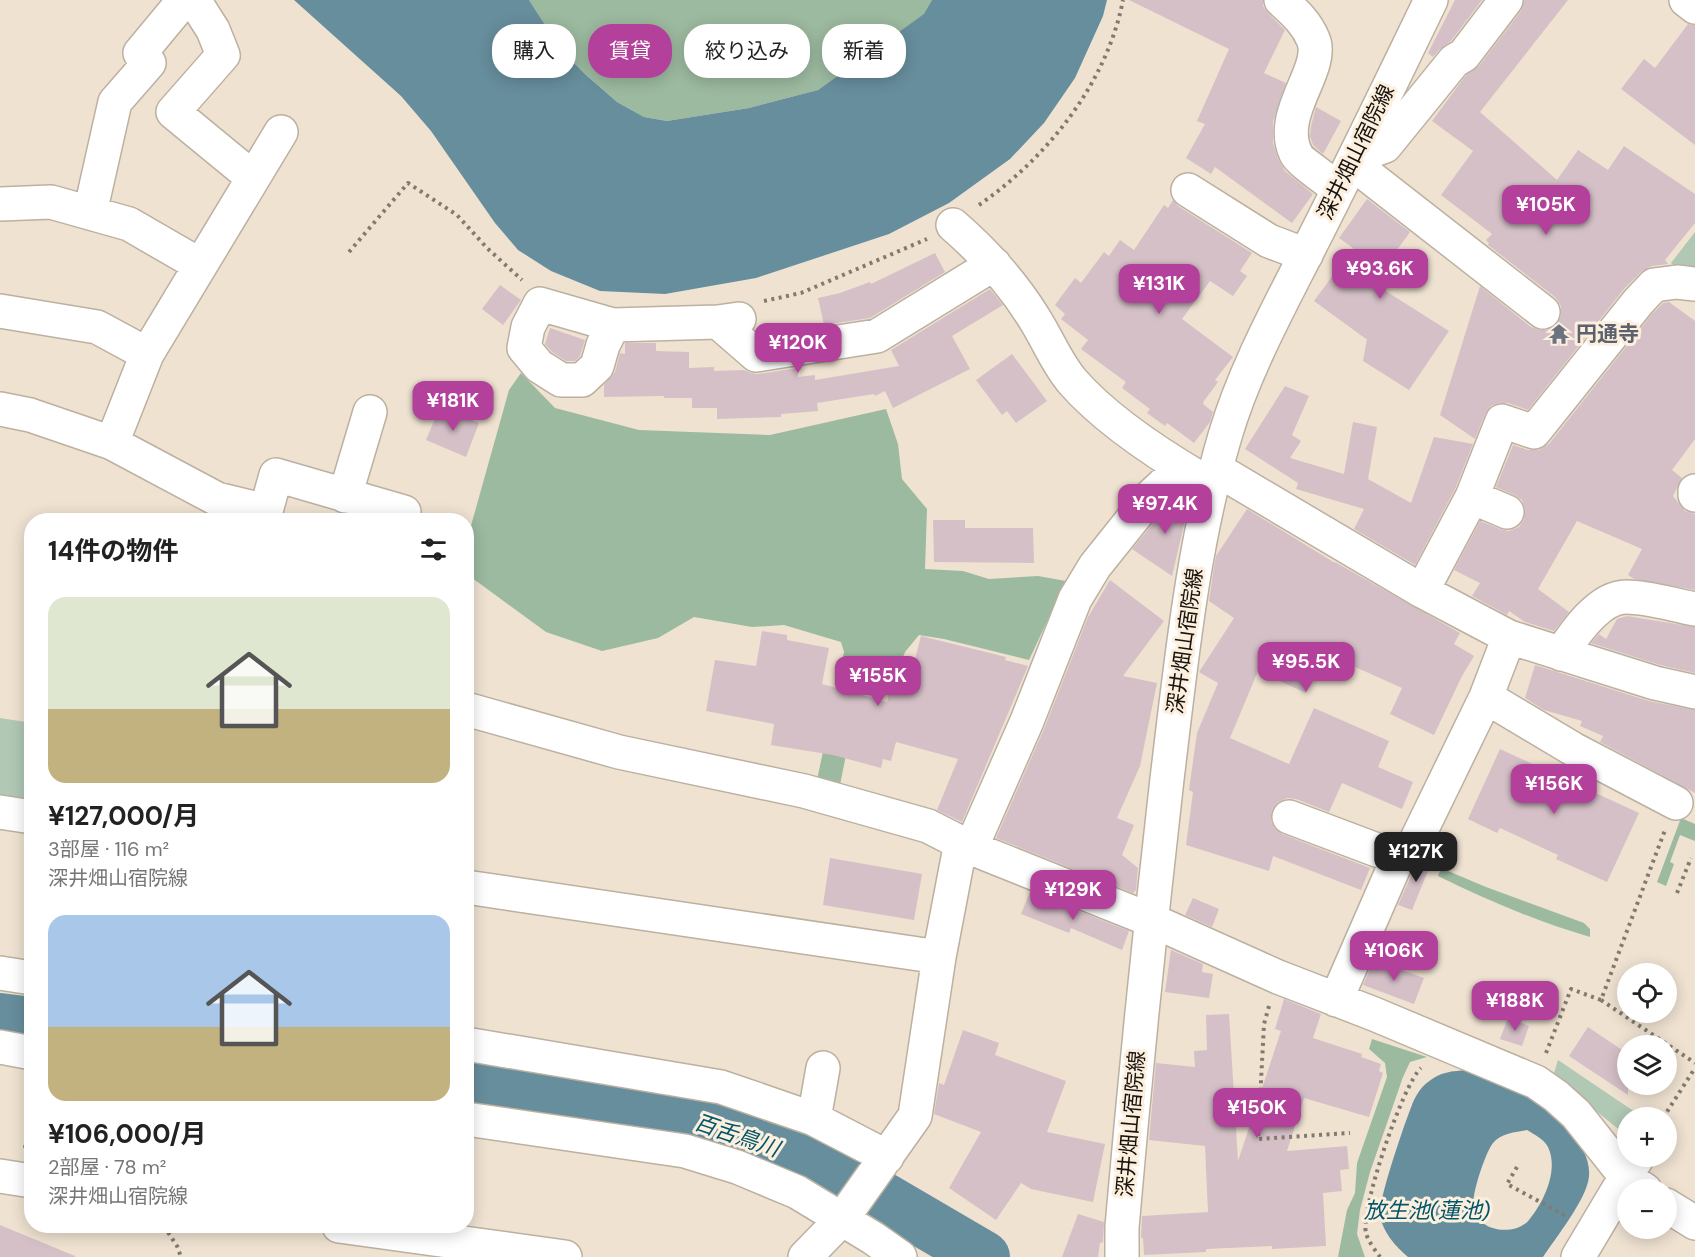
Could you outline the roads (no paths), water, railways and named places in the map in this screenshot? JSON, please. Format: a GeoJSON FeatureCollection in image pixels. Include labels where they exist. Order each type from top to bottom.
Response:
{"type":"FeatureCollection","features":[{"type":"Feature","properties":{"kind":"street"},"geometry":{"type":"LineString","coordinates":[[90,213],[114,102],[149,63],[140,53],[184,0]]}},
{"type":"Feature","properties":{"kind":"street"},"geometry":{"type":"LineString","coordinates":[[194,0],[213,30],[223,55],[173,112],[252,177]]}},
{"type":"Feature","properties":{"kind":"street"},"geometry":{"type":"LineString","coordinates":[[1281,0],[1303,21],[1315,41],[1313,64],[1295,108],[1291,133],[1296,155],[1348,170],[1464,248],[1543,312]]}},
{"type":"Feature","properties":{"kind":"street","name":"深井畑山宿院線"},"geometry":{"type":"LineString","coordinates":[[1122,1257],[1122,1227],[1151,920],[1185,629],[1197,554],[1214,477],[1226,434],[1250,369],[1276,310],[1306,255],[1431,0]]}},
{"type":"Feature","properties":{"kind":"street"},"geometry":{"type":"LineString","coordinates":[[1348,170],[1385,146],[1454,61],[1464,55],[1506,0]]}},
{"type":"Feature","properties":{"kind":"street"},"geometry":{"type":"LineString","coordinates":[[1686,0],[1695,7]]}},
{"type":"Feature","properties":{"kind":"street"},"geometry":{"type":"LineString","coordinates":[[112,443],[147,354],[281,132]]}},
{"type":"Feature","properties":{"kind":"street"},"geometry":{"type":"LineString","coordinates":[[1188,190],[1269,241],[1306,255]]}},
{"type":"Feature","properties":{"kind":"street"},"geometry":{"type":"LineString","coordinates":[[0,204],[51,202],[129,224],[200,265]]}},
{"type":"Feature","properties":{"kind":"street"},"geometry":{"type":"LineString","coordinates":[[953,225],[994,264],[1035,319],[1071,379],[1095,404],[1181,468],[1214,477],[1509,638],[1655,683],[1695,692]]}},
{"type":"Feature","properties":{"kind":"street"},"geometry":{"type":"LineString","coordinates":[[613,326],[740,314],[756,355],[877,336],[994,264]]}},
{"type":"Feature","properties":{"kind":"street"},"geometry":{"type":"LineString","coordinates":[[1422,591],[1472,497],[1502,421],[1534,432],[1654,285],[1677,282],[1695,284]]}},
{"type":"Feature","properties":{"kind":"street"},"geometry":{"type":"LineString","coordinates":[[0,312],[97,327],[147,354]]}},
{"type":"Feature","properties":{"kind":"street"},"geometry":{"type":"LineString","coordinates":[[0,409],[30,415],[112,443],[217,499],[257,513]]}},
{"type":"Feature","properties":{"kind":"street"},"geometry":{"type":"LineString","coordinates":[[345,496],[370,412]]}},
{"type":"Feature","properties":{"kind":"street"},"geometry":{"type":"LineString","coordinates":[[805,1257],[846,1214],[915,1116],[939,957],[966,845],[1026,721],[1075,598],[1095,566],[1147,501],[1181,468]]}},
{"type":"Feature","properties":{"kind":"street"},"geometry":{"type":"LineString","coordinates":[[267,513],[276,475],[404,512]]}},
{"type":"Feature","properties":{"kind":"street"},"geometry":{"type":"LineString","coordinates":[[1472,497],[1507,512]]}},
{"type":"Feature","properties":{"kind":"street"},"geometry":{"type":"LineString","coordinates":[[1561,654],[1581,625],[1609,602],[1624,597],[1695,609]]}},
{"type":"Feature","properties":{"kind":"street"},"geometry":{"type":"LineString","coordinates":[[1336,1000],[1398,858],[1415,843],[1486,697],[1509,638]]}},
{"type":"Feature","properties":{"kind":"street"},"geometry":{"type":"LineString","coordinates":[[1486,697],[1573,749],[1676,802]]}},
{"type":"Feature","properties":{"kind":"street"},"geometry":{"type":"LineString","coordinates":[[474,711],[619,752],[804,791],[928,826],[966,845],[1151,920],[1278,977],[1455,1047],[1536,1082],[1576,1114],[1636,1174],[1578,1257]]}},
{"type":"Feature","properties":{"kind":"street"},"geometry":{"type":"LineString","coordinates":[[0,813],[24,816]]}},
{"type":"Feature","properties":{"kind":"street"},"geometry":{"type":"LineString","coordinates":[[1289,817],[1398,858]]}},
{"type":"Feature","properties":{"kind":"street"},"geometry":{"type":"LineString","coordinates":[[474,888],[939,957]]}},
{"type":"Feature","properties":{"kind":"street"},"geometry":{"type":"LineString","coordinates":[[0,973],[24,977]]}},
{"type":"Feature","properties":{"kind":"street"},"geometry":{"type":"LineString","coordinates":[[474,1045],[720,1087],[814,1119],[883,1161]]}},
{"type":"Feature","properties":{"kind":"street"},"geometry":{"type":"LineString","coordinates":[[0,1047],[24,1052]]}},
{"type":"Feature","properties":{"kind":"street"},"geometry":{"type":"LineString","coordinates":[[814,1119],[823,1068]]}},
{"type":"Feature","properties":{"kind":"street"},"geometry":{"type":"LineString","coordinates":[[474,1120],[685,1151],[737,1167],[846,1214],[873,1238],[900,1257]]}},
{"type":"Feature","properties":{"kind":"street"},"geometry":{"type":"LineString","coordinates":[[1677,1212],[1695,1223]]}},
{"type":"Feature","properties":{"kind":"street"},"geometry":{"type":"LineString","coordinates":[[366,1233],[385,1238],[551,1256]]}},
{"type":"Feature","properties":{"kind":"water"},"geometry":{"type":"Polygon","coordinates":[[[294,0],[529,0],[545,24],[492,24],[492,78],[576,78],[576,65],[617,102],[644,117],[667,121],[749,108],[818,90],[835,78],[906,78],[906,27],[924,14],[932,0],[1107,0],[1103,16],[1075,78],[1044,123],[1010,159],[949,203],[889,234],[756,278],[665,294],[600,291],[551,271],[518,250],[495,223],[431,131],[401,96],[294,0]]]}},
{"type":"Feature","properties":{"kind":"water","name":"放生池(蓮池)"},"geometry":{"type":"Polygon","coordinates":[[[1467,1070],[1497,1080],[1526,1094],[1548,1110],[1570,1131],[1586,1156],[1589,1169],[1585,1191],[1543,1257],[1408,1257],[1394,1243],[1384,1228],[1380,1216],[1383,1195],[1399,1140],[1414,1100],[1422,1088],[1437,1076],[1467,1070]],[[1527,1130],[1500,1137],[1493,1143],[1487,1155],[1476,1185],[1473,1202],[1479,1218],[1488,1226],[1507,1230],[1525,1224],[1535,1213],[1545,1195],[1551,1175],[1551,1156],[1544,1142],[1527,1130]]]}},
{"type":"Feature","properties":{"kind":"waterway","name":"百舌鳥川"},"geometry":{"type":"LineString","coordinates":[[0,1019],[24,1022]]}},
{"type":"Feature","properties":{"kind":"waterway","name":"百舌鳥川"},"geometry":{"type":"LineString","coordinates":[[474,1087],[651,1109],[732,1128],[784,1148],[849,1178],[984,1257]]}},
{"type":"Feature","properties":{"kind":"place","name":"円通寺"},"geometry":{"type":"Point","coordinates":[1559,334]}}]}
